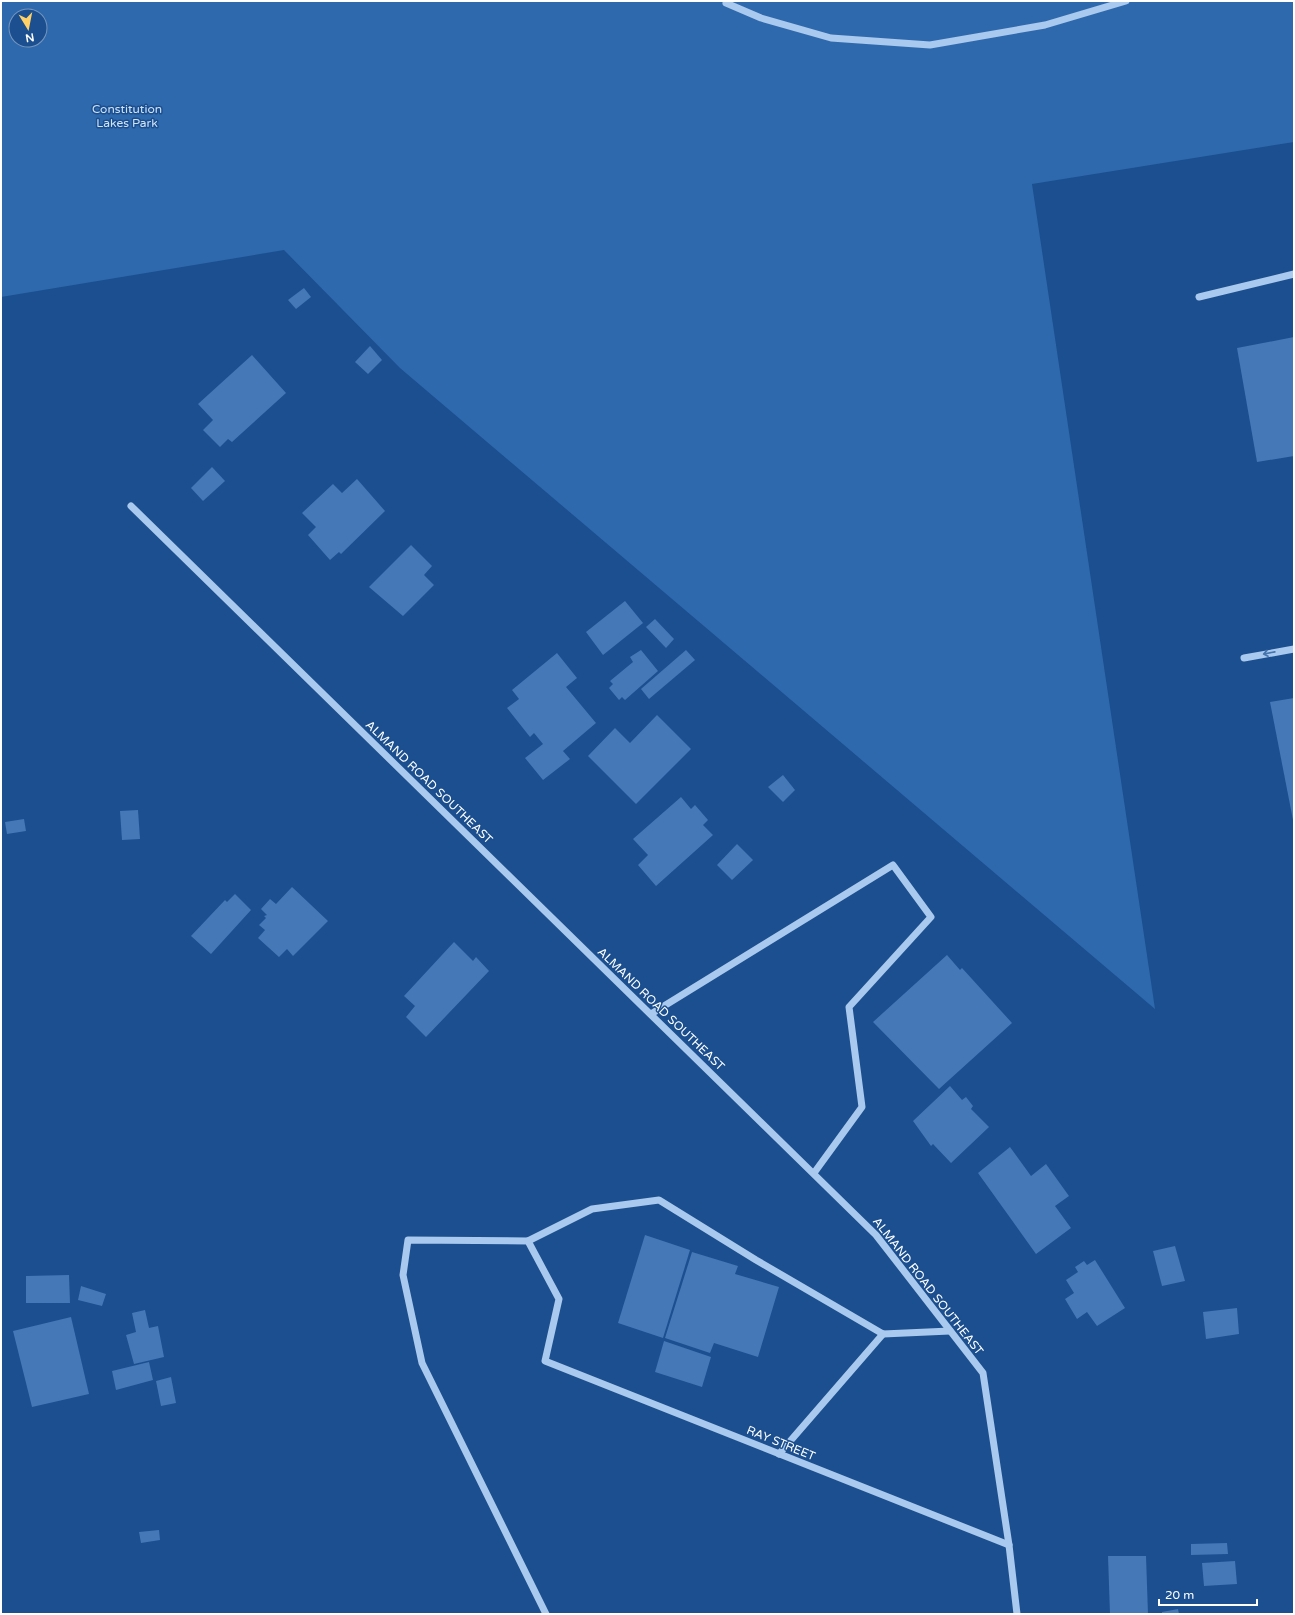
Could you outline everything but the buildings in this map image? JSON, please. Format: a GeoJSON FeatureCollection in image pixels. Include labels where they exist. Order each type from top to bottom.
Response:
{"type":"FeatureCollection","features":[{"type":"Feature","properties":{"kind":"street"},"geometry":{"type":"LineString","coordinates":[[726,3],[761,18],[831,38],[930,45],[1045,25],[1126,1]]}},
{"type":"Feature","properties":{"kind":"street"},"geometry":{"type":"LineString","coordinates":[[1199,297],[1294,274]]}},
{"type":"Feature","properties":{"kind":"street","name":"ALMAND ROAD SOUTHEAST"},"geometry":{"type":"LineString","coordinates":[[131,506],[876,1235],[983,1374],[1009,1544],[1017,1614]]}},
{"type":"Feature","properties":{"kind":"street"},"geometry":{"type":"LineString","coordinates":[[1244,658],[1294,648]]}},
{"type":"Feature","properties":{"kind":"street"},"geometry":{"type":"LineString","coordinates":[[650,1014],[893,865],[931,917],[849,1007],[862,1107],[814,1173]]}},
{"type":"Feature","properties":{"kind":"street"},"geometry":{"type":"LineString","coordinates":[[546,1614],[422,1363],[403,1275],[408,1240],[528,1241],[592,1208],[659,1200],[756,1260],[883,1334],[950,1331]]}},
{"type":"Feature","properties":{"kind":"street","name":"RAY STREET"},"geometry":{"type":"LineString","coordinates":[[528,1241],[559,1299],[545,1361],[1009,1544]]}},
{"type":"Feature","properties":{"kind":"street"},"geometry":{"type":"LineString","coordinates":[[780,1454],[883,1334]]}},
{"type":"Feature","properties":{"kind":"green space","name":"Constitution Lakes Park"},"geometry":{"type":"Polygon","coordinates":[[[1,1],[1294,1],[1294,142],[1032,184],[1155,1009],[400,368],[284,250],[1,297],[1,1]]]}}]}
